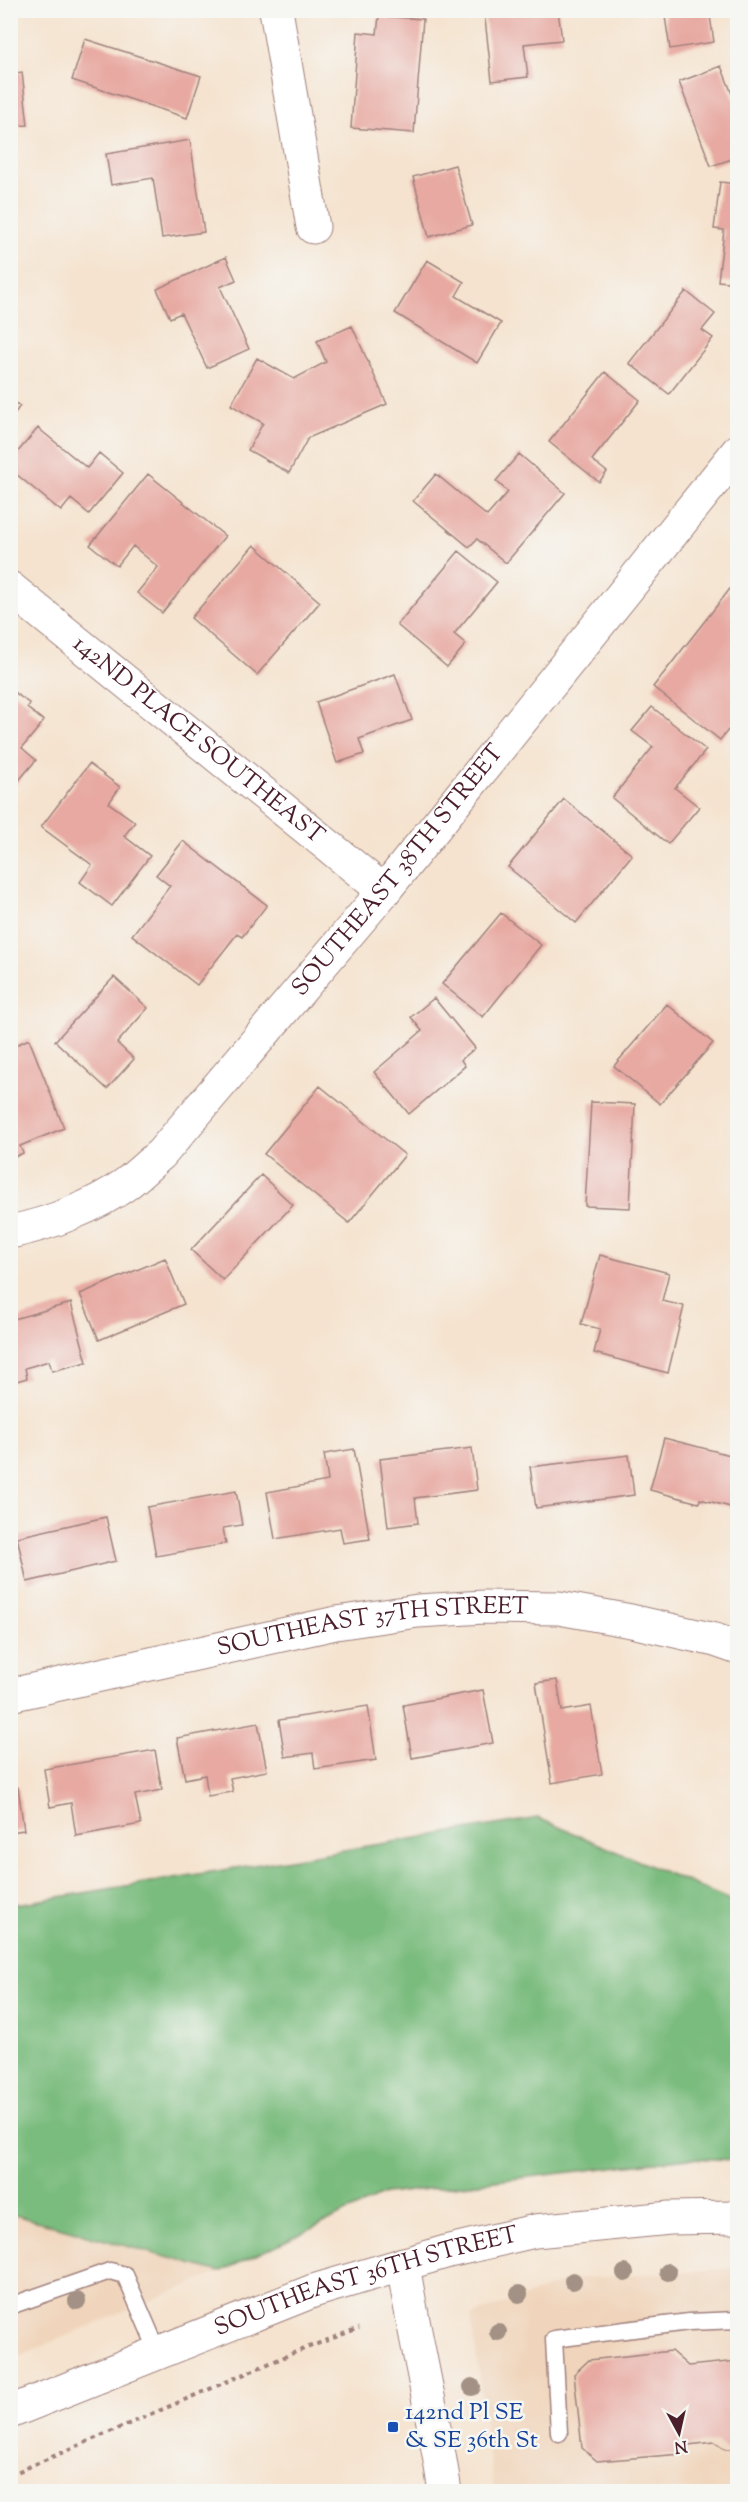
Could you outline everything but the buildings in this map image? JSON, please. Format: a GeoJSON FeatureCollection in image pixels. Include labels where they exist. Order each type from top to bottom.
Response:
{"type":"FeatureCollection","features":[{"type":"Feature","properties":{"kind":"street"},"geometry":{"type":"LineString","coordinates":[[276,10],[313,227]]}},
{"type":"Feature","properties":{"kind":"street","name":"SOUTHEAST 38TH STREET"},"geometry":{"type":"LineString","coordinates":[[10,1232],[85,1206],[125,1185],[161,1154],[384,891],[738,451]]}},
{"type":"Feature","properties":{"kind":"street","name":"142ND PLACE SOUTHEAST"},"geometry":{"type":"LineString","coordinates":[[10,588],[384,891]]}},
{"type":"Feature","properties":{"kind":"street","name":"SOUTHEAST 37TH STREET"},"geometry":{"type":"LineString","coordinates":[[10,1695],[336,1623],[429,1610],[483,1607],[559,1608],[631,1621],[715,1640],[738,1648]]}},
{"type":"Feature","properties":{"kind":"street","name":"SOUTHEAST 36TH STREET"},"geometry":{"type":"LineString","coordinates":[[10,2412],[313,2291],[403,2264],[535,2232],[670,2218],[738,2217]]}},
{"type":"Feature","properties":{"kind":"street"},"geometry":{"type":"LineString","coordinates":[[403,2264],[411,2319],[434,2416],[445,2492]]}},
{"type":"Feature","properties":{"kind":"lane"},"geometry":{"type":"LineString","coordinates":[[10,2306],[110,2271],[125,2275],[159,2354]]}},
{"type":"Feature","properties":{"kind":"lane"},"geometry":{"type":"LineString","coordinates":[[560,2433],[554,2339],[689,2322],[738,2320]]}},
{"type":"Feature","properties":{"kind":"path"},"geometry":{"type":"LineString","coordinates":[[10,2475],[291,2354],[359,2328]]}},
{"type":"Feature","properties":{"kind":"shaded area"},"geometry":{"type":"Polygon","coordinates":[[[11,2214],[220,2272],[11,2359],[11,2214]]]}},
{"type":"Feature","properties":{"kind":"shaded area"},"geometry":{"type":"Polygon","coordinates":[[[737,2268],[737,2491],[494,2491],[471,2316],[572,2279],[737,2268]]]}},
{"type":"Feature","properties":{"kind":"green space"},"geometry":{"type":"Polygon","coordinates":[[[538,1818],[737,1903],[737,2160],[688,2158],[385,2194],[220,2272],[11,2214],[11,1905],[538,1818]]]}},
{"type":"Feature","properties":{"kind":"place","name":"142nd Pl SE & SE 36th St"},"geometry":{"type":"Point","coordinates":[393,2427]}}]}
